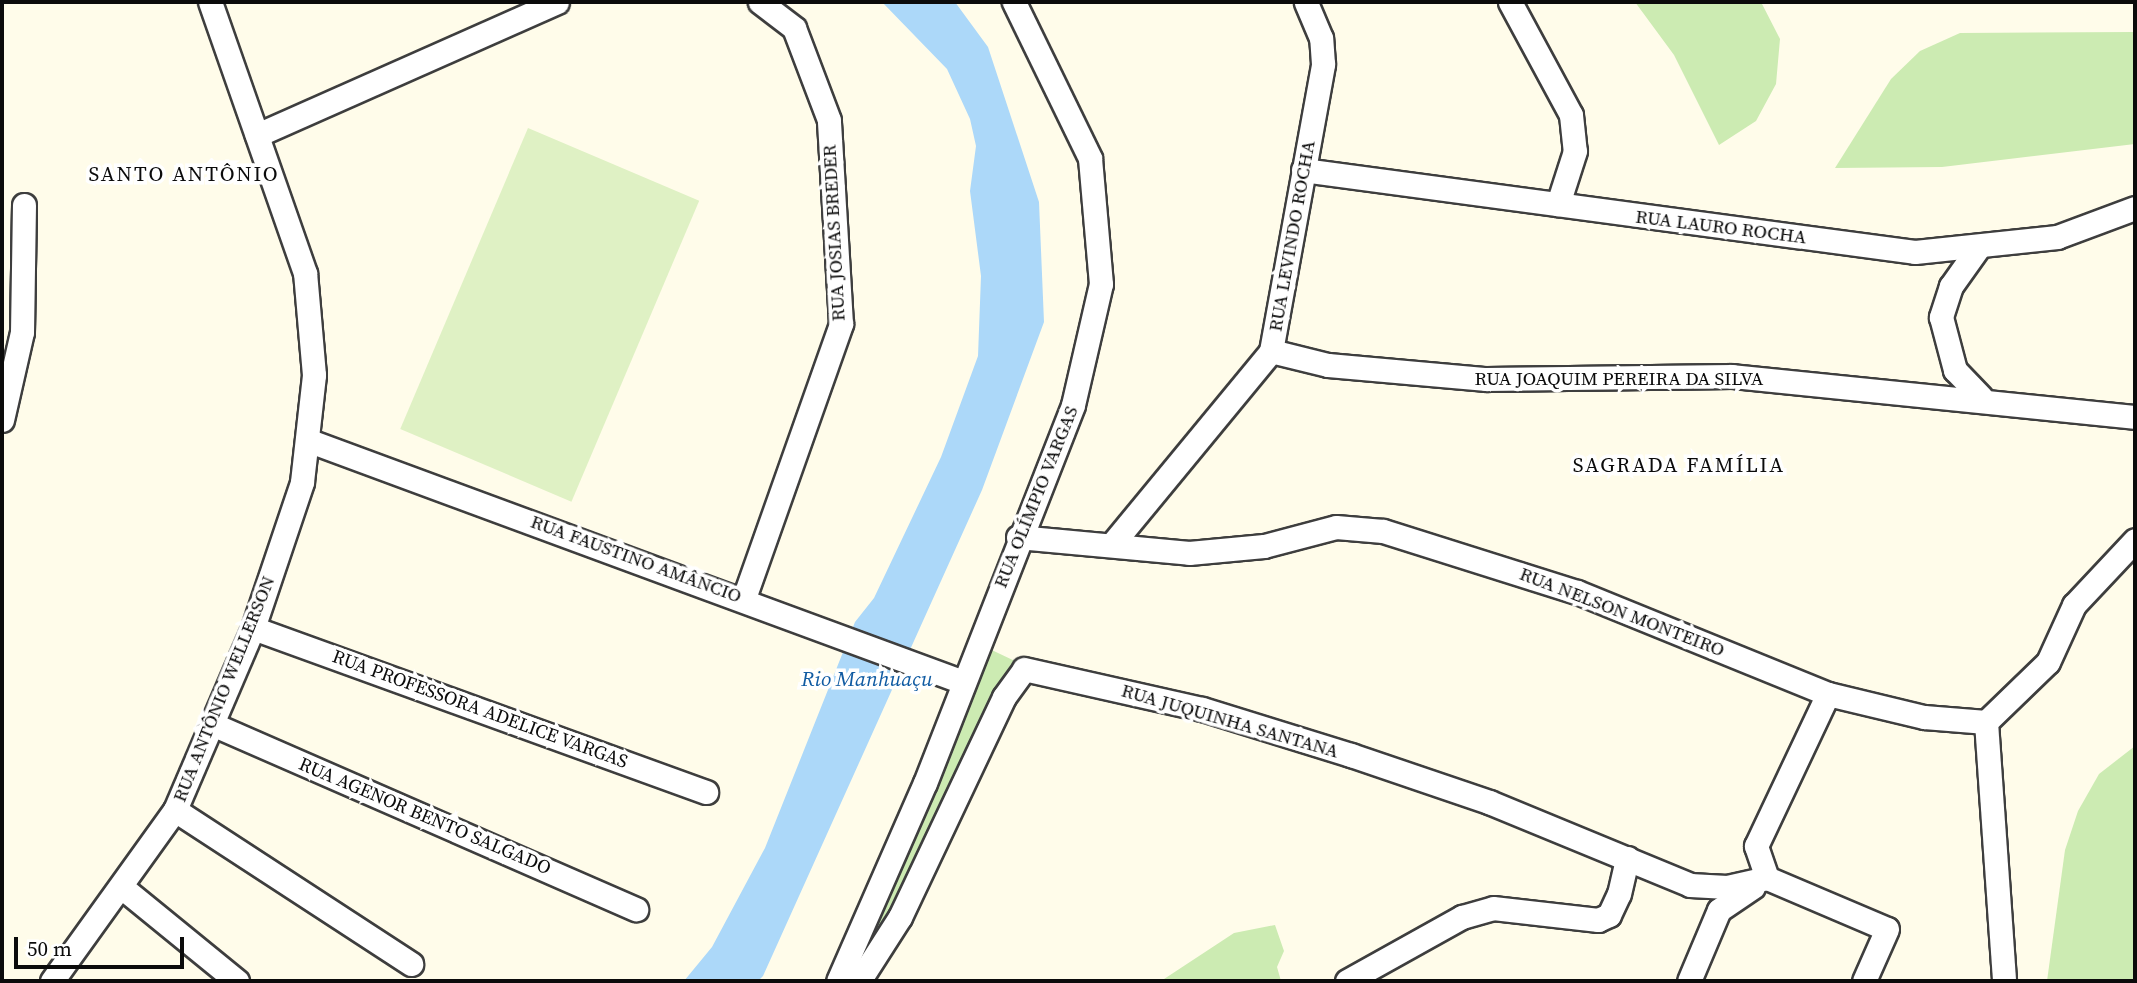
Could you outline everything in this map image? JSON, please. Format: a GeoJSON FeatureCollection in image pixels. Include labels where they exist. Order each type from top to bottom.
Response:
{"type":"FeatureCollection","features":[{"type":"Feature","properties":{"kind":"street","name":"RUA ANTÔNIO WELLERSON"},"geometry":{"type":"LineString","coordinates":[[52,981],[124,889],[175,810],[253,628],[302,482],[307,440],[313,318],[305,273],[210,2]]}},
{"type":"Feature","properties":{"kind":"street"},"geometry":{"type":"LineString","coordinates":[[257,135],[557,2]]}},
{"type":"Feature","properties":{"kind":"street","name":"RUA JOSIAS BREDER"},"geometry":{"type":"LineString","coordinates":[[744,598],[841,324],[829,120],[794,28],[760,2]]}},
{"type":"Feature","properties":{"kind":"street","name":"RUA OLÍMPIO VARGAS"},"geometry":{"type":"LineString","coordinates":[[838,981],[963,682],[1082,380],[1101,271],[1090,158],[1014,2]]}},
{"type":"Feature","properties":{"kind":"street","name":"RUA LEVINDO ROCHA"},"geometry":{"type":"LineString","coordinates":[[1113,543],[1271,351],[1323,64],[1321,38],[1307,2]]}},
{"type":"Feature","properties":{"kind":"street"},"geometry":{"type":"LineString","coordinates":[[1510,2],[1570,115],[1575,151],[1558,204]]}},
{"type":"Feature","properties":{"kind":"street","name":"RUA LAURO ROCHA"},"geometry":{"type":"LineString","coordinates":[[1303,170],[1915,252],[1978,248],[2087,230],[2135,208]]}},
{"type":"Feature","properties":{"kind":"street"},"geometry":{"type":"LineString","coordinates":[[2,419],[22,332],[24,205]]}},
{"type":"Feature","properties":{"kind":"street"},"geometry":{"type":"LineString","coordinates":[[1978,248],[1951,286],[1941,317],[1955,370],[1981,397]]}},
{"type":"Feature","properties":{"kind":"street","name":"RUA JOAQUIM PEREIRA DA SILVA"},"geometry":{"type":"LineString","coordinates":[[1271,351],[1328,365],[1486,379],[1732,376],[1981,397],[2135,417]]}},
{"type":"Feature","properties":{"kind":"street","name":"RUA FAUSTINO AMÂNCIO"},"geometry":{"type":"LineString","coordinates":[[307,440],[744,598],[963,682]]}},
{"type":"Feature","properties":{"kind":"street","name":"RUA NELSON MONTEIRO"},"geometry":{"type":"LineString","coordinates":[[1018,537],[1113,543],[1189,553],[1264,547],[1336,527],[1384,531],[1577,592],[1828,694],[1924,717],[1986,722]]}},
{"type":"Feature","properties":{"kind":"street"},"geometry":{"type":"LineString","coordinates":[[2004,981],[1986,722],[2048,662],[2074,605],[2135,541]]}},
{"type":"Feature","properties":{"kind":"street","name":"RUA PROFESSORA ADELICE VARGAS"},"geometry":{"type":"LineString","coordinates":[[253,628],[706,792]]}},
{"type":"Feature","properties":{"kind":"street","name":"RUA JUQUINHA SANTANA"},"geometry":{"type":"LineString","coordinates":[[859,981],[900,917],[1004,697],[1024,670],[1202,709],[1351,755],[1690,885],[1727,887],[1767,877]]}},
{"type":"Feature","properties":{"kind":"street"},"geometry":{"type":"LineString","coordinates":[[1828,694],[1756,846],[1767,877],[1887,929],[1864,981]]}},
{"type":"Feature","properties":{"kind":"street","name":"RUA AGENOR BENTO SALGADO"},"geometry":{"type":"LineString","coordinates":[[212,724],[636,909]]}},
{"type":"Feature","properties":{"kind":"street"},"geometry":{"type":"LineString","coordinates":[[175,810],[411,964]]}},
{"type":"Feature","properties":{"kind":"street"},"geometry":{"type":"LineString","coordinates":[[1347,981],[1462,917],[1493,908],[1598,920],[1609,915],[1619,894],[1627,859]]}},
{"type":"Feature","properties":{"kind":"street"},"geometry":{"type":"LineString","coordinates":[[1689,981],[1719,910],[1767,877]]}},
{"type":"Feature","properties":{"kind":"street"},"geometry":{"type":"LineString","coordinates":[[124,889],[237,981]]}},
{"type":"Feature","properties":{"kind":"green space"},"geometry":{"type":"Polygon","coordinates":[[[1635,2],[1761,2],[1780,39],[1776,84],[1756,121],[1719,145],[1674,55],[1635,2]]]}},
{"type":"Feature","properties":{"kind":"green space"},"geometry":{"type":"Polygon","coordinates":[[[2135,32],[2135,144],[1942,167],[1835,168],[1891,79],[1920,51],[1960,33],[2135,32]]]}},
{"type":"Feature","properties":{"kind":"green space"},"geometry":{"type":"Polygon","coordinates":[[[528,128],[699,201],[571,502],[400,429],[528,128]]]}},
{"type":"Feature","properties":{"kind":"green space"},"geometry":{"type":"Polygon","coordinates":[[[977,643],[1032,669],[1024,670],[877,958],[842,968],[977,643]]]}},
{"type":"Feature","properties":{"kind":"green space"},"geometry":{"type":"Polygon","coordinates":[[[2135,746],[2135,981],[2047,981],[2065,850],[2078,811],[2099,774],[2135,746]]]}},
{"type":"Feature","properties":{"kind":"green space"},"geometry":{"type":"Polygon","coordinates":[[[1275,925],[1284,951],[1277,967],[1281,981],[1161,981],[1234,933],[1275,925]]]}},
{"type":"Feature","properties":{"kind":"water","name":"Rio Manhuaçu"},"geometry":{"type":"Polygon","coordinates":[[[882,2],[955,2],[988,47],[1039,202],[1044,322],[982,490],[763,976],[758,981],[684,981],[712,947],[765,848],[855,622],[874,598],[941,457],[978,356],[981,276],[970,191],[976,146],[970,119],[947,69],[882,2]]]}},
{"type":"Feature","properties":{"kind":"district","name":"SANTO ANTÔNIO"},"geometry":{"type":"Point","coordinates":[184,174]}},
{"type":"Feature","properties":{"kind":"district","name":"SAGRADA FAMÍLIA"},"geometry":{"type":"Point","coordinates":[1679,465]}}]}
